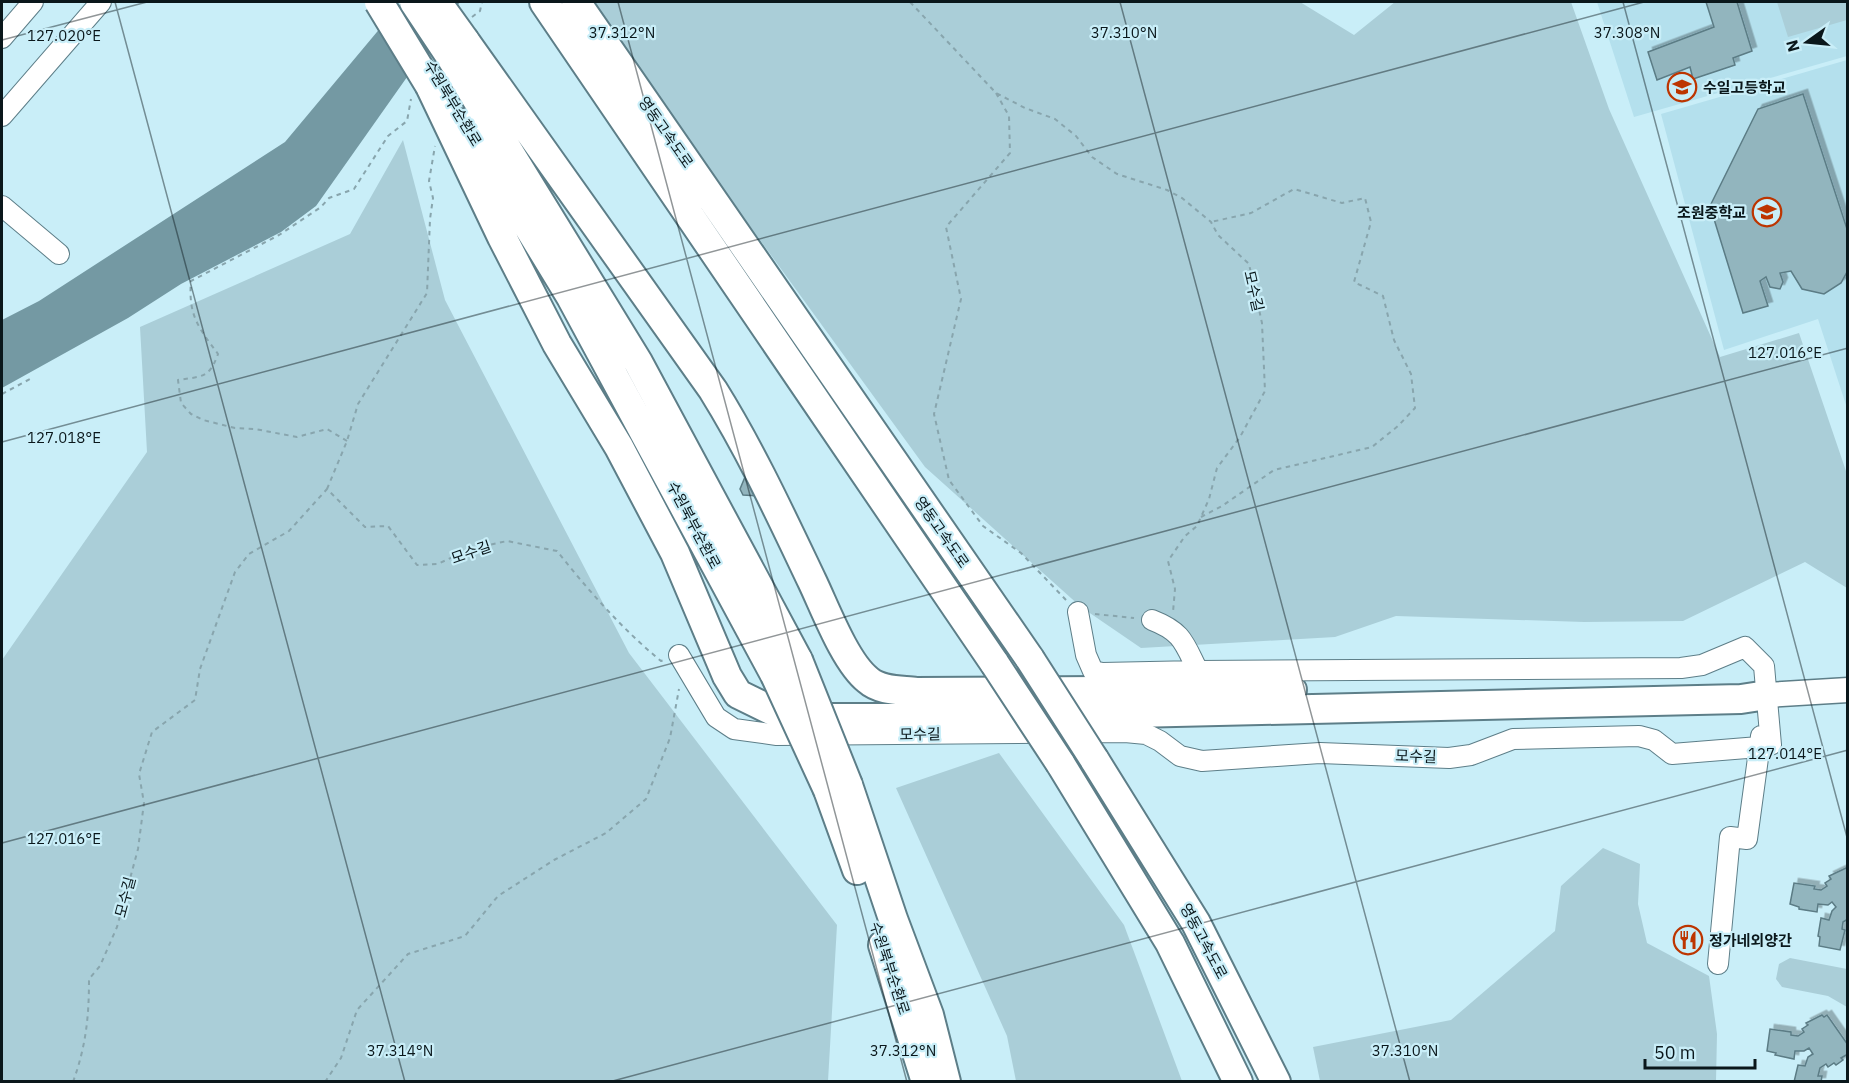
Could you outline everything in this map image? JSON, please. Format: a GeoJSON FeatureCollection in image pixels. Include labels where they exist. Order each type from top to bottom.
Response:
{"type":"FeatureCollection","features":[{"type":"Feature","properties":{"kind":"highway"},"geometry":{"type":"LineString","coordinates":[[379,2],[713,390],[736,427],[844,647],[868,681],[885,688],[916,692],[1741,688],[1767,695]]}},
{"type":"Feature","properties":{"kind":"highway","name":"수원북부순환로"},"geometry":{"type":"LineString","coordinates":[[390,2],[638,362],[786,668],[838,788],[893,919],[929,1015],[946,1082]]}},
{"type":"Feature","properties":{"kind":"highway","name":"수원북부순환로"},"geometry":{"type":"LineString","coordinates":[[414,2],[439,73]]}},
{"type":"Feature","properties":{"kind":"highway"},"geometry":{"type":"LineString","coordinates":[[437,2],[439,73],[502,237],[557,344],[619,447],[675,553],[727,676],[738,694],[787,718],[909,718],[1741,699],[1767,695]]}},
{"type":"Feature","properties":{"kind":"highway","name":"영동고속도로"},"geometry":{"type":"LineString","coordinates":[[544,2],[1060,763],[1170,943],[1238,1082]]}},
{"type":"Feature","properties":{"kind":"highway","name":"영동고속도로"},"geometry":{"type":"LineString","coordinates":[[576,2],[1030,659],[1196,923],[1276,1082]]}},
{"type":"Feature","properties":{"kind":"highway","name":"수원북부순환로"},"geometry":{"type":"LineString","coordinates":[[838,788],[879,932],[926,1082]]}},
{"type":"Feature","properties":{"kind":"main road"},"geometry":{"type":"LineString","coordinates":[[1767,695],[1848,690]]}},
{"type":"Feature","properties":{"kind":"street"},"geometry":{"type":"LineString","coordinates":[[2,38],[33,2]]}},
{"type":"Feature","properties":{"kind":"street"},"geometry":{"type":"LineString","coordinates":[[2,116],[101,2]]}},
{"type":"Feature","properties":{"kind":"street"},"geometry":{"type":"LineString","coordinates":[[2,206],[59,254]]}},
{"type":"Feature","properties":{"kind":"street"},"geometry":{"type":"LineString","coordinates":[[1078,612],[1086,655],[1093,672],[1102,673],[1681,668],[1702,665],[1745,647],[1764,666],[1767,695],[1747,839],[1730,837],[1718,964]]}},
{"type":"Feature","properties":{"kind":"street"},"geometry":{"type":"LineString","coordinates":[[1160,623],[1181,637],[1198,671]]}},
{"type":"Feature","properties":{"kind":"street","name":"모수길"},"geometry":{"type":"LineString","coordinates":[[679,655],[716,717],[734,729],[777,735],[1125,732],[1146,734],[1180,756],[1202,761],[1320,753],[1449,758],[1471,754],[1513,740],[1639,736],[1654,740],[1672,754],[1759,747]]}},
{"type":"Feature","properties":{"kind":"path"},"geometry":{"type":"LineString","coordinates":[[480,11],[482,2]]}},
{"type":"Feature","properties":{"kind":"path","name":"모수길"},"geometry":{"type":"LineString","coordinates":[[910,2],[996,93],[1025,108],[1055,119],[1076,136],[1092,157],[1117,174],[1167,190],[1182,198],[1211,222],[1218,236],[1249,264],[1262,323],[1265,391],[1240,437],[1217,468],[1209,499],[1197,526],[1185,536],[1168,561],[1175,589],[1173,614],[1160,623]]}},
{"type":"Feature","properties":{"kind":"path"},"geometry":{"type":"LineString","coordinates":[[416,111],[439,73]]}},
{"type":"Feature","properties":{"kind":"path"},"geometry":{"type":"LineString","coordinates":[[996,93],[1009,116],[1010,153],[946,227],[961,299],[934,414],[949,480],[983,526],[1022,553],[1078,612],[1160,623]]}},
{"type":"Feature","properties":{"kind":"path"},"geometry":{"type":"LineString","coordinates":[[347,441],[327,429],[297,437],[255,429],[235,428],[203,420],[191,414],[181,403],[178,380],[204,375],[213,369],[218,354],[196,324],[189,296],[191,281],[279,235],[321,207],[329,198],[354,189],[388,136],[407,120]]}},
{"type":"Feature","properties":{"kind":"path"},"geometry":{"type":"LineString","coordinates":[[327,489],[347,441],[358,404],[427,293],[433,198],[429,181],[435,143]]}},
{"type":"Feature","properties":{"kind":"path"},"geometry":{"type":"LineString","coordinates":[[1201,517],[1222,506],[1274,470],[1372,447],[1398,426],[1415,408],[1411,374],[1394,340],[1383,296],[1354,282],[1371,222],[1365,198],[1342,203],[1294,189],[1251,213],[1211,222]]}},
{"type":"Feature","properties":{"kind":"path"},"geometry":{"type":"LineString","coordinates":[[2,394],[30,379]]}},
{"type":"Feature","properties":{"kind":"path","name":"모수길"},"geometry":{"type":"LineString","coordinates":[[73,1082],[89,1019],[89,979],[100,966],[117,927],[138,849],[144,803],[139,774],[152,732],[195,700],[200,669],[235,572],[249,554],[289,531],[327,489],[365,527],[388,526],[417,566],[438,564],[467,550],[507,541],[557,551],[577,576],[644,647],[661,661],[679,655]]}},
{"type":"Feature","properties":{"kind":"path"},"geometry":{"type":"LineString","coordinates":[[325,1082],[341,1058],[357,1010],[408,954],[465,936],[498,896],[554,860],[606,833],[646,799],[670,738],[680,689]]}},
{"type":"Feature","properties":{"kind":"shaded area"},"geometry":{"type":"Polygon","coordinates":[[[402,2],[460,2],[316,206],[281,232],[181,284],[128,318],[2,388],[2,320],[39,301],[285,142],[402,2]]]}},
{"type":"Feature","properties":{"kind":"shaded area"},"geometry":{"type":"Polygon","coordinates":[[[594,2],[1300,2],[1354,35],[1395,2],[1571,2],[1609,109],[1720,357],[1799,333],[1847,474],[1847,588],[1805,562],[1683,621],[1584,622],[1396,616],[1335,637],[1141,648],[1081,607],[925,467],[736,207],[594,2]]]}},
{"type":"Feature","properties":{"kind":"shaded area","name":"수일고등학교"},"geometry":{"type":"Polygon","coordinates":[[[1597,2],[1847,2],[1847,56],[1634,117],[1597,2]]]}},
{"type":"Feature","properties":{"kind":"shaded area"},"geometry":{"type":"Polygon","coordinates":[[[1777,2],[1847,2],[1847,20],[1788,37],[1777,2]]]}},
{"type":"Feature","properties":{"kind":"shaded area","name":"조원중학교"},"geometry":{"type":"Polygon","coordinates":[[[1847,60],[1847,408],[1818,319],[1724,350],[1661,114],[1847,60]]]}},
{"type":"Feature","properties":{"kind":"shaded area"},"geometry":{"type":"Polygon","coordinates":[[[403,140],[445,300],[629,653],[837,925],[828,1081],[2,1081],[2,660],[147,452],[140,327],[350,234],[403,140]]]}},
{"type":"Feature","properties":{"kind":"shaded area"},"geometry":{"type":"Polygon","coordinates":[[[999,753],[1124,925],[1182,1081],[1016,1081],[1007,1036],[896,788],[999,753]]]}},
{"type":"Feature","properties":{"kind":"shaded area"},"geometry":{"type":"Polygon","coordinates":[[[1603,848],[1640,864],[1638,904],[1647,943],[1709,976],[1717,1034],[1716,1081],[1320,1081],[1313,1047],[1451,1020],[1555,931],[1561,886],[1603,848]]]}},
{"type":"Feature","properties":{"kind":"shaded area"},"geometry":{"type":"Polygon","coordinates":[[[1790,958],[1847,969],[1847,1007],[1828,996],[1782,987],[1776,979],[1779,964],[1790,958]]]}},
{"type":"Feature","properties":{"kind":"building"},"geometry":{"type":"Polygon","coordinates":[[[1706,2],[1737,2],[1752,51],[1733,58],[1735,65],[1693,79],[1690,67],[1657,80],[1648,52],[1714,27],[1706,2]]]}},
{"type":"Feature","properties":{"kind":"building"},"geometry":{"type":"Polygon","coordinates":[[[1803,94],[1848,232],[1848,270],[1841,283],[1824,294],[1802,289],[1791,271],[1780,273],[1783,282],[1780,289],[1770,287],[1766,277],[1760,281],[1768,306],[1743,313],[1710,206],[1758,109],[1803,94]]]}},
{"type":"Feature","properties":{"kind":"building"},"geometry":{"type":"Polygon","coordinates":[[[757,470],[759,496],[743,495],[740,489],[745,477],[757,470]]]}},
{"type":"Feature","properties":{"kind":"building"},"geometry":{"type":"Polygon","coordinates":[[[1846,868],[1848,871],[1848,919],[1843,922],[1842,929],[1845,930],[1840,950],[1819,946],[1821,918],[1829,920],[1836,907],[1832,902],[1828,905],[1818,904],[1817,912],[1799,909],[1790,904],[1794,883],[1815,886],[1814,889],[1821,890],[1831,879],[1829,876],[1846,868]]]}},
{"type":"Feature","properties":{"kind":"building"},"geometry":{"type":"Polygon","coordinates":[[[1822,1015],[1824,1017],[1827,1015],[1848,1045],[1848,1054],[1836,1065],[1834,1063],[1828,1067],[1826,1064],[1820,1068],[1818,1076],[1822,1076],[1821,1082],[1794,1082],[1798,1065],[1805,1066],[1808,1057],[1813,1054],[1809,1048],[1804,1051],[1795,1051],[1794,1059],[1767,1051],[1770,1029],[1791,1032],[1791,1035],[1798,1036],[1804,1032],[1802,1029],[1808,1025],[1806,1023],[1822,1015]]]}},
{"type":"Feature","properties":{"kind":"place","name":"수일고등학교"},"geometry":{"type":"Point","coordinates":[1682,87]}},
{"type":"Feature","properties":{"kind":"place","name":"조원중학교"},"geometry":{"type":"Point","coordinates":[1767,212]}},
{"type":"Feature","properties":{"kind":"place","name":"정가네외양간"},"geometry":{"type":"Point","coordinates":[1688,940]}}]}
